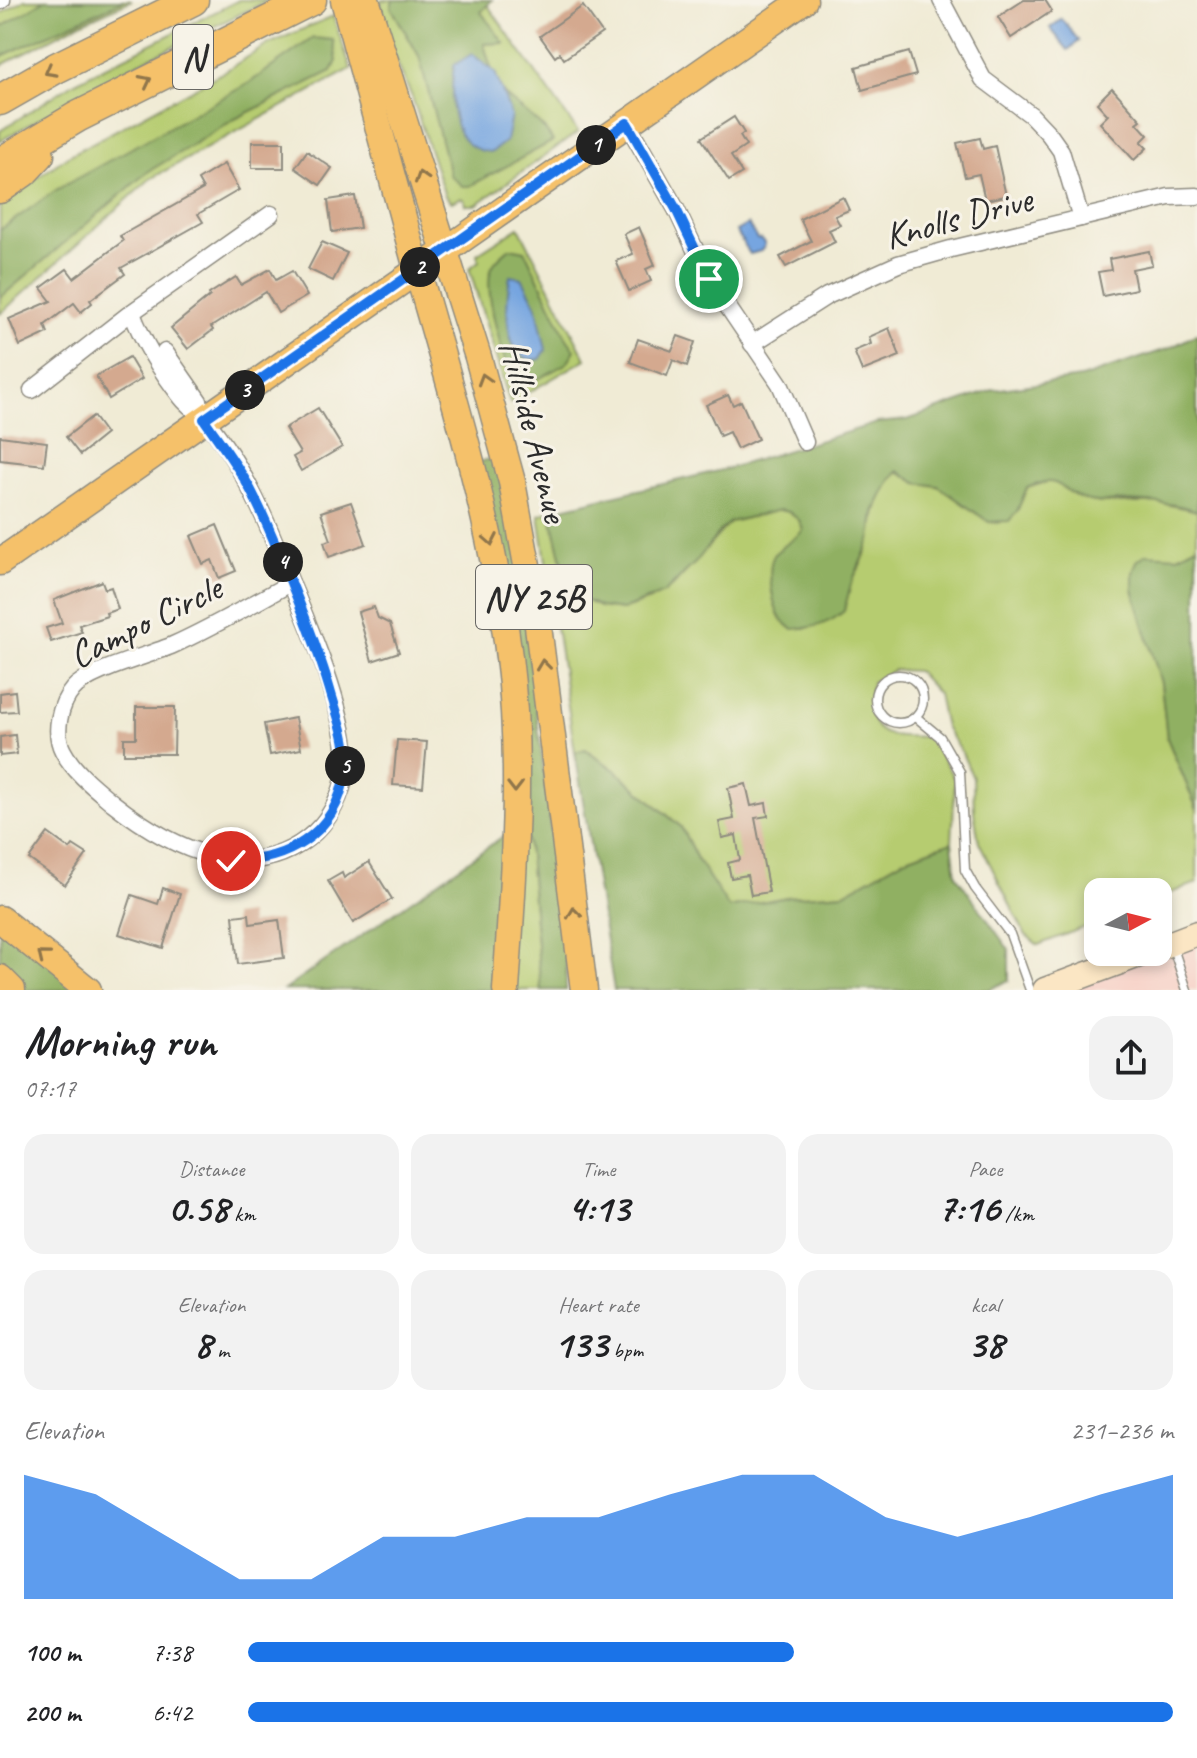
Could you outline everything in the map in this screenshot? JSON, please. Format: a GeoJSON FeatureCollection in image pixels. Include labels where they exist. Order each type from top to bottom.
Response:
{"type":"FeatureCollection","features":[{"type":"Feature","properties":{"kind":"highway","name":"N"},"geometry":{"type":"LineString","coordinates":[[0,100],[56,68],[193,0]]}},
{"type":"Feature","properties":{"kind":"highway","name":"N"},"geometry":{"type":"LineString","coordinates":[[0,163],[77,117],[311,0]]}},
{"type":"Feature","properties":{"kind":"highway"},"geometry":{"type":"LineString","coordinates":[[0,188],[23,172],[77,117]]}},
{"type":"Feature","properties":{"kind":"main road","name":"Hillside Avenue"},"geometry":{"type":"LineString","coordinates":[[344,0],[365,37],[445,251],[497,423],[521,524],[540,642],[584,990]]}},
{"type":"Feature","properties":{"kind":"main road","name":"Hillside Avenue"},"geometry":{"type":"LineString","coordinates":[[366,0],[365,37],[417,269],[486,519],[509,660],[515,803],[506,990]]}},
{"type":"Feature","properties":{"kind":"main road"},"geometry":{"type":"LineString","coordinates":[[0,562],[804,0]]}},
{"type":"Feature","properties":{"kind":"main road"},"geometry":{"type":"LineString","coordinates":[[0,919],[88,990]]}},
{"type":"Feature","properties":{"kind":"main road"},"geometry":{"type":"LineString","coordinates":[[0,978],[12,990]]}},
{"type":"Feature","properties":{"kind":"street"},"geometry":{"type":"LineString","coordinates":[[941,0],[983,79],[1031,115],[1061,151],[1081,218]]}},
{"type":"Feature","properties":{"kind":"street"},"geometry":{"type":"LineString","coordinates":[[627,123],[676,209],[709,279],[788,399],[805,442]]}},
{"type":"Feature","properties":{"kind":"street","name":"Knolls Drive"},"geometry":{"type":"LineString","coordinates":[[752,344],[827,296],[898,264],[1169,197],[1197,196]]}},
{"type":"Feature","properties":{"kind":"street"},"geometry":{"type":"LineString","coordinates":[[32,390],[132,313],[271,214]]}},
{"type":"Feature","properties":{"kind":"street","name":"Campo Circle"},"geometry":{"type":"LineString","coordinates":[[132,313],[147,327],[199,401],[204,419],[249,488],[267,523],[316,643],[341,727],[346,758],[342,788],[335,807],[324,824],[305,841],[285,853],[265,859],[231,861],[198,853],[142,826],[79,774],[62,749],[58,732],[61,710],[74,687],[97,674],[173,645],[291,583]]}},
{"type":"Feature","properties":{"kind":"street"},"geometry":{"type":"LineString","coordinates":[[1172,942],[1197,933]]}},
{"type":"Feature","properties":{"kind":"street"},"geometry":{"type":"LineString","coordinates":[[1045,990],[1109,966]]}},
{"type":"Feature","properties":{"kind":"lane"},"geometry":{"type":"LineString","coordinates":[[895,675],[916,681],[921,688],[923,703],[916,717],[902,724],[886,720],[880,714],[875,701],[882,682],[895,675]]}},
{"type":"Feature","properties":{"kind":"lane"},"geometry":{"type":"LineString","coordinates":[[916,717],[940,737],[960,772],[965,870],[1010,934],[1030,990]]}},
{"type":"Feature","properties":{"kind":"lane"},"geometry":{"type":"LineString","coordinates":[[1172,961],[1187,990]]}},
{"type":"Feature","properties":{"kind":"shaded area"},"geometry":{"type":"Polygon","coordinates":[[[1197,934],[1197,990],[1040,990],[1107,966],[1172,966],[1172,943],[1197,934]]]}},
{"type":"Feature","properties":{"kind":"green space"},"geometry":{"type":"Polygon","coordinates":[[[25,0],[132,0],[76,25],[0,66],[0,14],[25,0]]]}},
{"type":"Feature","properties":{"kind":"green space"},"geometry":{"type":"Polygon","coordinates":[[[45,0],[124,0],[0,57],[0,28],[45,0]]]}},
{"type":"Feature","properties":{"kind":"green space"},"geometry":{"type":"Polygon","coordinates":[[[239,0],[269,0],[124,70],[0,141],[0,131],[75,82],[239,0]]]}},
{"type":"Feature","properties":{"kind":"green space"},"geometry":{"type":"Polygon","coordinates":[[[380,0],[484,0],[578,132],[476,205],[466,205],[460,198],[452,202],[445,196],[412,97],[394,56],[380,0]]]}},
{"type":"Feature","properties":{"kind":"green space"},"geometry":{"type":"Polygon","coordinates":[[[393,0],[492,0],[481,12],[504,43],[484,44],[495,79],[507,97],[538,123],[553,141],[470,186],[462,186],[450,175],[419,56],[391,7],[393,0]]]}},
{"type":"Feature","properties":{"kind":"green space"},"geometry":{"type":"Polygon","coordinates":[[[333,16],[351,69],[150,179],[0,314],[0,204],[68,156],[269,44],[333,16]]]}},
{"type":"Feature","properties":{"kind":"green space"},"geometry":{"type":"Polygon","coordinates":[[[313,38],[333,40],[337,61],[332,71],[235,119],[146,173],[0,298],[0,230],[56,190],[249,83],[313,38]]]}},
{"type":"Feature","properties":{"kind":"green space"},"geometry":{"type":"Polygon","coordinates":[[[519,227],[586,359],[510,403],[469,268],[479,261],[477,254],[519,227]]]}},
{"type":"Feature","properties":{"kind":"green space"},"geometry":{"type":"Polygon","coordinates":[[[510,248],[525,251],[575,350],[567,363],[522,388],[511,382],[490,297],[491,269],[510,248]]]}},
{"type":"Feature","properties":{"kind":"green space"},"geometry":{"type":"Polygon","coordinates":[[[1197,334],[1197,511],[1160,503],[1093,502],[1048,482],[1027,488],[1009,521],[989,522],[938,486],[917,483],[898,471],[891,478],[874,512],[871,538],[851,584],[844,611],[826,623],[800,629],[792,629],[782,621],[773,598],[770,577],[775,554],[803,530],[799,520],[789,512],[780,510],[730,522],[664,593],[622,610],[600,607],[580,598],[564,569],[550,511],[730,468],[877,423],[907,420],[993,390],[1081,378],[1170,348],[1197,334]]]}},
{"type":"Feature","properties":{"kind":"green space"},"geometry":{"type":"Polygon","coordinates":[[[506,454],[556,876],[566,913],[566,990],[541,990],[529,854],[473,464],[506,454]]]}},
{"type":"Feature","properties":{"kind":"green space"},"geometry":{"type":"Polygon","coordinates":[[[899,471],[917,483],[938,486],[989,522],[999,523],[1017,511],[1027,488],[1050,481],[1060,483],[1077,497],[1100,503],[1160,503],[1197,511],[1197,546],[1178,556],[1163,556],[1133,572],[1133,589],[1161,683],[1167,738],[1197,809],[1197,883],[1172,893],[1172,878],[1084,878],[1084,927],[1038,945],[1025,934],[979,842],[973,778],[945,727],[938,694],[917,671],[894,670],[872,682],[871,714],[877,728],[883,732],[896,736],[930,737],[955,780],[952,842],[904,859],[844,893],[787,897],[728,908],[681,827],[586,749],[575,752],[539,515],[550,511],[564,569],[580,598],[600,607],[622,610],[650,600],[674,585],[730,522],[780,510],[789,512],[799,520],[803,530],[796,540],[775,553],[772,590],[778,612],[785,621],[808,628],[857,572],[879,502],[899,471]]]}},
{"type":"Feature","properties":{"kind":"green space"},"geometry":{"type":"Polygon","coordinates":[[[1197,546],[1197,809],[1167,738],[1161,683],[1133,589],[1133,572],[1137,561],[1146,554],[1178,556],[1197,546]]]}},
{"type":"Feature","properties":{"kind":"green space"},"geometry":{"type":"Polygon","coordinates":[[[515,745],[529,854],[541,990],[506,990],[515,745]]]}},
{"type":"Feature","properties":{"kind":"green space"},"geometry":{"type":"Polygon","coordinates":[[[585,749],[616,771],[681,827],[697,859],[729,908],[787,897],[844,893],[904,859],[952,842],[956,875],[1009,950],[1009,980],[988,990],[614,990],[575,752],[585,749]]]}},
{"type":"Feature","properties":{"kind":"green space"},"geometry":{"type":"Polygon","coordinates":[[[515,828],[506,990],[284,990],[515,828]]]}},
{"type":"Feature","properties":{"kind":"green space"},"geometry":{"type":"Polygon","coordinates":[[[0,919],[88,990],[12,990],[0,978],[0,919]]]}},
{"type":"Feature","properties":{"kind":"water"},"geometry":{"type":"Polygon","coordinates":[[[1062,19],[1079,41],[1068,50],[1050,28],[1062,19]]]}},
{"type":"Feature","properties":{"kind":"water"},"geometry":{"type":"Polygon","coordinates":[[[472,54],[495,72],[511,116],[506,141],[492,152],[478,149],[467,142],[455,120],[452,92],[454,65],[472,54]]]}},
{"type":"Feature","properties":{"kind":"water"},"geometry":{"type":"Polygon","coordinates":[[[748,224],[757,239],[765,245],[761,251],[750,254],[736,231],[748,224]]]}},
{"type":"Feature","properties":{"kind":"water"},"geometry":{"type":"Polygon","coordinates":[[[510,276],[522,278],[536,304],[546,350],[540,359],[527,358],[518,352],[512,342],[507,315],[510,276]]]}},
{"type":"Feature","properties":{"kind":"building"},"geometry":{"type":"Polygon","coordinates":[[[1024,0],[1045,0],[1052,11],[1011,38],[998,17],[1024,0]]]}},
{"type":"Feature","properties":{"kind":"building"},"geometry":{"type":"Polygon","coordinates":[[[583,6],[602,33],[564,59],[560,53],[555,57],[540,36],[583,6]]]}},
{"type":"Feature","properties":{"kind":"building"},"geometry":{"type":"Polygon","coordinates":[[[909,52],[916,75],[862,90],[856,67],[909,52]]]}},
{"type":"Feature","properties":{"kind":"building"},"geometry":{"type":"Polygon","coordinates":[[[1112,88],[1141,120],[1137,123],[1148,135],[1141,142],[1147,148],[1134,160],[1100,123],[1108,115],[1097,103],[1112,88]]]}},
{"type":"Feature","properties":{"kind":"building"},"geometry":{"type":"Polygon","coordinates":[[[734,117],[744,133],[740,136],[746,146],[731,156],[742,173],[729,181],[701,138],[734,117]]]}},
{"type":"Feature","properties":{"kind":"building"},"geometry":{"type":"Polygon","coordinates":[[[980,138],[983,149],[995,146],[1006,196],[985,200],[979,174],[965,177],[957,143],[980,138]]]}},
{"type":"Feature","properties":{"kind":"building"},"geometry":{"type":"Polygon","coordinates":[[[252,142],[284,142],[284,168],[252,168],[252,142]]]}},
{"type":"Feature","properties":{"kind":"building"},"geometry":{"type":"Polygon","coordinates":[[[307,151],[332,168],[320,185],[295,168],[307,151]]]}},
{"type":"Feature","properties":{"kind":"building"},"geometry":{"type":"Polygon","coordinates":[[[224,164],[239,190],[198,214],[203,222],[121,268],[125,274],[90,300],[92,303],[81,312],[74,303],[45,325],[48,333],[20,346],[9,319],[51,301],[41,288],[67,269],[74,278],[123,241],[120,236],[203,189],[198,180],[224,164]]]}},
{"type":"Feature","properties":{"kind":"building"},"geometry":{"type":"Polygon","coordinates":[[[355,196],[360,228],[332,232],[328,200],[355,196]]]}},
{"type":"Feature","properties":{"kind":"building"},"geometry":{"type":"Polygon","coordinates":[[[843,197],[849,210],[835,216],[840,225],[829,230],[835,242],[786,267],[780,257],[811,241],[800,219],[843,197]]]}},
{"type":"Feature","properties":{"kind":"building"},"geometry":{"type":"Polygon","coordinates":[[[639,227],[655,265],[646,269],[651,281],[629,291],[616,261],[633,254],[624,234],[639,227]]]}},
{"type":"Feature","properties":{"kind":"building"},"geometry":{"type":"Polygon","coordinates":[[[322,242],[347,253],[333,281],[308,269],[322,242]]]}},
{"type":"Feature","properties":{"kind":"building"},"geometry":{"type":"Polygon","coordinates":[[[1149,251],[1152,265],[1132,269],[1136,289],[1103,296],[1098,272],[1111,270],[1109,259],[1149,251]]]}},
{"type":"Feature","properties":{"kind":"building"},"geometry":{"type":"Polygon","coordinates":[[[270,269],[276,280],[292,271],[307,296],[278,313],[266,292],[211,327],[213,330],[188,349],[171,328],[209,294],[236,277],[241,285],[270,269]]]}},
{"type":"Feature","properties":{"kind":"building"},"geometry":{"type":"Polygon","coordinates":[[[889,328],[900,356],[862,371],[854,351],[871,344],[869,337],[889,328]]]}},
{"type":"Feature","properties":{"kind":"building"},"geometry":{"type":"Polygon","coordinates":[[[678,336],[695,342],[687,366],[673,360],[667,376],[630,362],[638,339],[672,351],[678,336]]]}},
{"type":"Feature","properties":{"kind":"building"},"geometry":{"type":"Polygon","coordinates":[[[129,357],[142,379],[109,399],[96,376],[129,357]]]}},
{"type":"Feature","properties":{"kind":"building"},"geometry":{"type":"Polygon","coordinates":[[[728,395],[733,405],[741,401],[758,439],[737,449],[729,432],[720,436],[706,405],[728,395]]]}},
{"type":"Feature","properties":{"kind":"building"},"geometry":{"type":"Polygon","coordinates":[[[318,408],[342,447],[301,471],[293,457],[300,453],[285,428],[318,408]]]}},
{"type":"Feature","properties":{"kind":"building"},"geometry":{"type":"Polygon","coordinates":[[[93,416],[106,434],[80,455],[66,437],[93,416]]]}},
{"type":"Feature","properties":{"kind":"building"},"geometry":{"type":"Polygon","coordinates":[[[0,436],[47,442],[44,465],[0,460],[0,436]]]}},
{"type":"Feature","properties":{"kind":"building"},"geometry":{"type":"Polygon","coordinates":[[[351,502],[366,544],[329,557],[324,542],[331,540],[321,512],[351,502]]]}},
{"type":"Feature","properties":{"kind":"building"},"geometry":{"type":"Polygon","coordinates":[[[217,525],[236,571],[219,578],[212,560],[203,564],[191,536],[217,525]]]}},
{"type":"Feature","properties":{"kind":"building"},"geometry":{"type":"Polygon","coordinates":[[[102,581],[105,589],[111,587],[118,609],[79,625],[82,632],[51,642],[46,628],[62,623],[54,600],[102,581]]]}},
{"type":"Feature","properties":{"kind":"building"},"geometry":{"type":"Polygon","coordinates":[[[374,607],[378,618],[390,624],[399,652],[372,661],[358,612],[374,607]]]}},
{"type":"Feature","properties":{"kind":"building"},"geometry":{"type":"Polygon","coordinates":[[[15,691],[17,711],[0,712],[0,693],[15,691]]]}},
{"type":"Feature","properties":{"kind":"building"},"geometry":{"type":"Polygon","coordinates":[[[136,707],[175,707],[174,754],[124,754],[124,738],[136,738],[136,707]]]}},
{"type":"Feature","properties":{"kind":"building"},"geometry":{"type":"Polygon","coordinates":[[[295,718],[301,749],[270,755],[264,724],[295,718]]]}},
{"type":"Feature","properties":{"kind":"building"},"geometry":{"type":"Polygon","coordinates":[[[15,735],[17,754],[0,756],[0,737],[15,735]]]}},
{"type":"Feature","properties":{"kind":"building"},"geometry":{"type":"Polygon","coordinates":[[[397,740],[427,742],[423,787],[393,785],[397,740]]]}},
{"type":"Feature","properties":{"kind":"building"},"geometry":{"type":"Polygon","coordinates":[[[746,784],[751,806],[766,803],[768,816],[755,818],[769,892],[751,895],[747,875],[731,878],[728,863],[740,860],[736,835],[722,838],[719,822],[734,819],[728,788],[746,784]]]}},
{"type":"Feature","properties":{"kind":"building"},"geometry":{"type":"Polygon","coordinates":[[[48,833],[70,849],[73,845],[87,854],[65,885],[29,859],[48,833]]]}},
{"type":"Feature","properties":{"kind":"building"},"geometry":{"type":"Polygon","coordinates":[[[369,862],[392,899],[353,923],[328,881],[342,873],[344,878],[369,862]]]}},
{"type":"Feature","properties":{"kind":"building"},"geometry":{"type":"Polygon","coordinates":[[[163,888],[180,894],[163,948],[119,934],[132,895],[158,904],[163,888]]]}},
{"type":"Feature","properties":{"kind":"building"},"geometry":{"type":"Polygon","coordinates":[[[249,914],[250,924],[279,920],[284,958],[238,964],[233,916],[249,914]]]}},
{"type":"Feature","properties":{"kind":"route"},"geometry":{"type":"LineString","coordinates":[[231,861],[265,859],[285,853],[324,824],[342,788],[346,758],[341,727],[316,643],[267,523],[234,462],[204,419],[627,123],[676,209],[709,279]]}}]}
